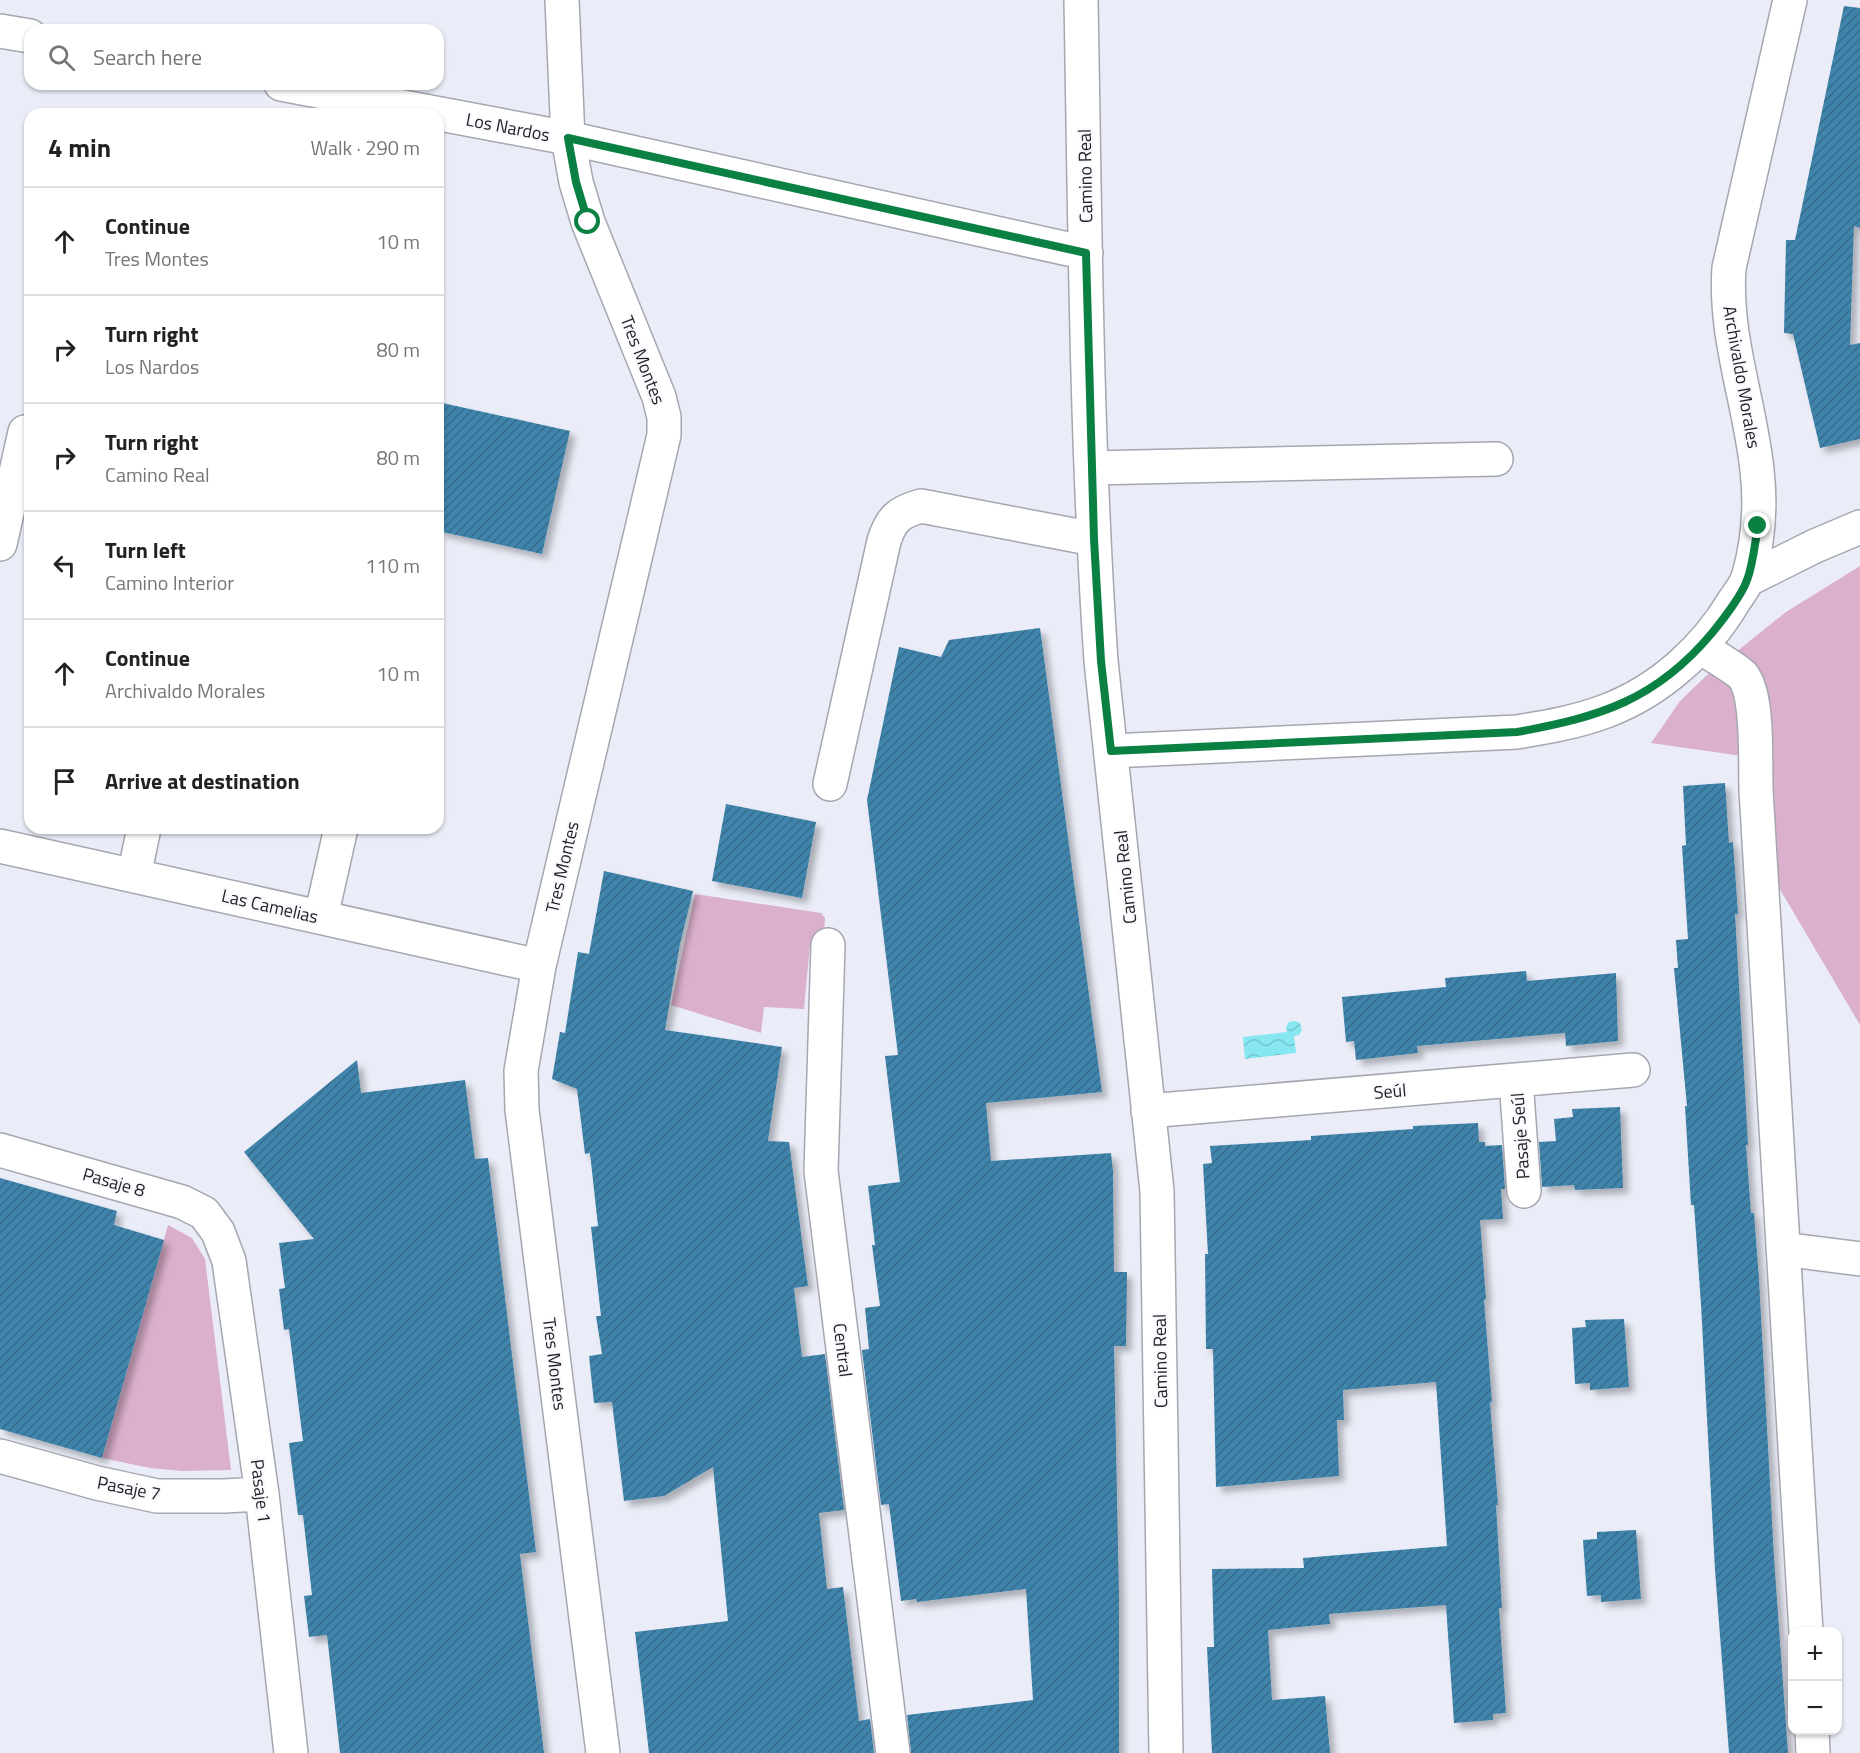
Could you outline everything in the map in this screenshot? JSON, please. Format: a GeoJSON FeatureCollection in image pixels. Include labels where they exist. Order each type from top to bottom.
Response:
{"type":"FeatureCollection","features":[{"type":"Feature","properties":{"kind":"street","name":"Tres Montes"},"geometry":{"type":"LineString","coordinates":[[562,0],[568,138],[576,182],[588,222],[659,397],[664,417],[664,435],[539,966],[520,1071],[522,1110],[603,1753]]}},
{"type":"Feature","properties":{"kind":"street","name":"Camino Real"},"geometry":{"type":"LineString","coordinates":[[1081,0],[1091,468],[1101,661],[1157,1191],[1166,1753]]}},
{"type":"Feature","properties":{"kind":"street","name":"Archivaldo Morales"},"geometry":{"type":"LineString","coordinates":[[1747,580],[1758,526],[1757,472],[1749,416],[1729,315],[1727,290],[1729,268],[1790,0]]}},
{"type":"Feature","properties":{"kind":"street"},"geometry":{"type":"LineString","coordinates":[[0,31],[24,35]]}},
{"type":"Feature","properties":{"kind":"street","name":"Los Nardos"},"geometry":{"type":"LineString","coordinates":[[313,90],[409,108]]}},
{"type":"Feature","properties":{"kind":"street","name":"Los Nardos"},"geometry":{"type":"LineString","coordinates":[[444,115],[568,138],[1086,253]]}},
{"type":"Feature","properties":{"kind":"street"},"geometry":{"type":"LineString","coordinates":[[0,544],[18,431]]}},
{"type":"Feature","properties":{"kind":"street"},"geometry":{"type":"LineString","coordinates":[[1091,468],[1496,459]]}},
{"type":"Feature","properties":{"kind":"street"},"geometry":{"type":"LineString","coordinates":[[830,784],[884,541],[888,528],[898,515],[921,506],[1094,539]]}},
{"type":"Feature","properties":{"kind":"street"},"geometry":{"type":"LineString","coordinates":[[1111,751],[1517,732],[1564,723],[1606,711],[1637,697],[1672,673],[1700,647],[1723,620],[1747,580],[1815,546],[1860,527]]}},
{"type":"Feature","properties":{"kind":"street"},"geometry":{"type":"LineString","coordinates":[[1700,647],[1742,675],[1749,690],[1753,710],[1755,790],[1806,1627]]}},
{"type":"Feature","properties":{"kind":"street"},"geometry":{"type":"LineString","coordinates":[[134,876],[143,834]]}},
{"type":"Feature","properties":{"kind":"street"},"geometry":{"type":"LineString","coordinates":[[321,917],[340,834]]}},
{"type":"Feature","properties":{"kind":"street","name":"Las Camelias"},"geometry":{"type":"LineString","coordinates":[[0,846],[539,966]]}},
{"type":"Feature","properties":{"kind":"street","name":"Central"},"geometry":{"type":"LineString","coordinates":[[828,945],[821,1171],[893,1753]]}},
{"type":"Feature","properties":{"kind":"street","name":"Seúl"},"geometry":{"type":"LineString","coordinates":[[1148,1111],[1633,1070]]}},
{"type":"Feature","properties":{"kind":"street","name":"Pasaje Seúl"},"geometry":{"type":"LineString","coordinates":[[1516,1080],[1524,1191]]}},
{"type":"Feature","properties":{"kind":"street","name":"Pasaje 8"},"geometry":{"type":"LineString","coordinates":[[0,1150],[182,1202],[204,1214],[218,1232]]}},
{"type":"Feature","properties":{"kind":"street","name":"Pasaje 1"},"geometry":{"type":"LineString","coordinates":[[218,1232],[229,1261],[262,1494],[291,1753]]}},
{"type":"Feature","properties":{"kind":"street"},"geometry":{"type":"LineString","coordinates":[[1783,1249],[1860,1259]]}},
{"type":"Feature","properties":{"kind":"street","name":"Pasaje 7"},"geometry":{"type":"LineString","coordinates":[[0,1456],[97,1483],[157,1496],[262,1494]]}},
{"type":"Feature","properties":{"kind":"street"},"geometry":{"type":"LineString","coordinates":[[1812,1735],[1813,1753]]}},
{"type":"Feature","properties":{"kind":"shaded area"},"geometry":{"type":"Polygon","coordinates":[[[1860,566],[1860,1025],[1778,886],[1770,760],[1651,743],[1680,701],[1706,676],[1786,612],[1860,566]]]}},
{"type":"Feature","properties":{"kind":"shaded area"},"geometry":{"type":"Polygon","coordinates":[[[695,894],[821,913],[825,918],[823,944],[810,944],[804,1009],[764,1007],[761,1033],[671,1005],[695,894]]]}},
{"type":"Feature","properties":{"kind":"shaded area"},"geometry":{"type":"Polygon","coordinates":[[[168,1225],[192,1238],[205,1259],[231,1470],[182,1471],[150,1468],[102,1458],[168,1225]]]}},
{"type":"Feature","properties":{"kind":"water"},"geometry":{"type":"Polygon","coordinates":[[[1289,1022],[1300,1023],[1302,1030],[1299,1035],[1294,1036],[1296,1053],[1245,1059],[1243,1037],[1287,1032],[1286,1027],[1289,1022]]]}},
{"type":"Feature","properties":{"kind":"building"},"geometry":{"type":"Polygon","coordinates":[[[1844,6],[1860,8],[1860,228],[1854,226],[1850,345],[1860,343],[1860,439],[1820,448],[1793,334],[1784,333],[1786,240],[1795,240],[1844,6]]]}},
{"type":"Feature","properties":{"kind":"building"},"geometry":{"type":"Polygon","coordinates":[[[444,403],[570,431],[542,554],[444,532],[444,403]]]}},
{"type":"Feature","properties":{"kind":"building"},"geometry":{"type":"Polygon","coordinates":[[[1040,628],[1102,1092],[986,1103],[991,1161],[1111,1153],[1114,1272],[1127,1272],[1126,1346],[1114,1346],[1119,1596],[1119,1753],[911,1753],[907,1715],[1033,1700],[1026,1589],[917,1602],[916,1599],[901,1601],[889,1504],[881,1505],[862,1350],[869,1349],[865,1308],[880,1306],[872,1245],[875,1245],[868,1186],[900,1182],[885,1056],[898,1055],[867,800],[899,647],[941,657],[949,640],[1040,628]]]}},
{"type":"Feature","properties":{"kind":"building"},"geometry":{"type":"Polygon","coordinates":[[[1725,783],[1729,843],[1733,842],[1738,914],[1735,914],[1748,1145],[1746,1145],[1759,1279],[1774,1558],[1788,1753],[1729,1753],[1715,1570],[1701,1304],[1694,1205],[1691,1205],[1685,1106],[1687,1106],[1674,968],[1678,968],[1676,940],[1688,939],[1682,846],[1686,845],[1683,786],[1725,783]]]}},
{"type":"Feature","properties":{"kind":"building"},"geometry":{"type":"Polygon","coordinates":[[[726,804],[816,822],[802,898],[712,881],[726,804]]]}},
{"type":"Feature","properties":{"kind":"building"},"geometry":{"type":"Polygon","coordinates":[[[604,871],[693,891],[680,944],[665,1030],[782,1047],[768,1141],[789,1142],[808,1286],[794,1288],[802,1357],[825,1354],[844,1510],[819,1513],[827,1589],[843,1587],[859,1721],[870,1719],[874,1753],[649,1753],[635,1632],[728,1621],[713,1467],[664,1496],[624,1501],[612,1402],[594,1403],[589,1356],[602,1354],[596,1316],[601,1316],[591,1227],[598,1226],[590,1153],[585,1154],[577,1089],[552,1079],[560,1032],[565,1033],[578,952],[589,954],[604,871]]]}},
{"type":"Feature","properties":{"kind":"building"},"geometry":{"type":"Polygon","coordinates":[[[1526,971],[1527,981],[1616,973],[1618,1041],[1566,1046],[1565,1033],[1417,1046],[1418,1053],[1356,1060],[1354,1041],[1346,1042],[1342,997],[1446,987],[1445,978],[1526,971]]]}},
{"type":"Feature","properties":{"kind":"building"},"geometry":{"type":"Polygon","coordinates":[[[357,1060],[361,1093],[465,1080],[475,1159],[488,1158],[536,1552],[520,1554],[544,1753],[340,1753],[327,1635],[309,1637],[304,1596],[312,1595],[303,1515],[298,1515],[289,1443],[303,1441],[289,1329],[284,1330],[279,1289],[285,1288],[279,1243],[314,1239],[244,1152],[357,1060]]]}},
{"type":"Feature","properties":{"kind":"building"},"geometry":{"type":"Polygon","coordinates":[[[1620,1107],[1623,1188],[1575,1190],[1574,1185],[1542,1187],[1539,1142],[1556,1141],[1554,1119],[1573,1117],[1572,1109],[1620,1107]]]}},
{"type":"Feature","properties":{"kind":"building"},"geometry":{"type":"Polygon","coordinates":[[[1478,1123],[1479,1142],[1485,1142],[1485,1146],[1502,1145],[1505,1189],[1501,1189],[1503,1219],[1480,1220],[1498,1505],[1496,1505],[1502,1608],[1499,1608],[1506,1713],[1493,1714],[1493,1720],[1454,1723],[1446,1605],[1329,1614],[1330,1624],[1268,1630],[1272,1700],[1325,1696],[1330,1753],[1212,1753],[1207,1647],[1214,1647],[1212,1569],[1304,1568],[1303,1558],[1447,1546],[1436,1382],[1343,1390],[1344,1420],[1337,1420],[1339,1476],[1216,1487],[1213,1349],[1206,1349],[1205,1254],[1208,1254],[1203,1164],[1212,1163],[1210,1146],[1311,1140],[1311,1136],[1413,1129],[1413,1126],[1478,1123]]]}},
{"type":"Feature","properties":{"kind":"building"},"geometry":{"type":"Polygon","coordinates":[[[0,1178],[117,1211],[114,1225],[164,1240],[102,1458],[0,1429],[0,1178]]]}},
{"type":"Feature","properties":{"kind":"building"},"geometry":{"type":"Polygon","coordinates":[[[1624,1319],[1629,1387],[1590,1390],[1590,1383],[1575,1384],[1572,1328],[1586,1327],[1585,1320],[1624,1319]]]}},
{"type":"Feature","properties":{"kind":"building"},"geometry":{"type":"Polygon","coordinates":[[[1636,1530],[1641,1599],[1601,1602],[1601,1595],[1587,1596],[1583,1540],[1597,1539],[1597,1532],[1636,1530]]]}},
{"type":"Feature","properties":{"kind":"route"},"geometry":{"type":"LineString","coordinates":[[588,222],[576,182],[568,138],[1086,253],[1094,539],[1101,661],[1111,751],[1517,732],[1564,723],[1606,711],[1637,697],[1672,673],[1700,647],[1723,620],[1747,580],[1758,526]]}}]}
